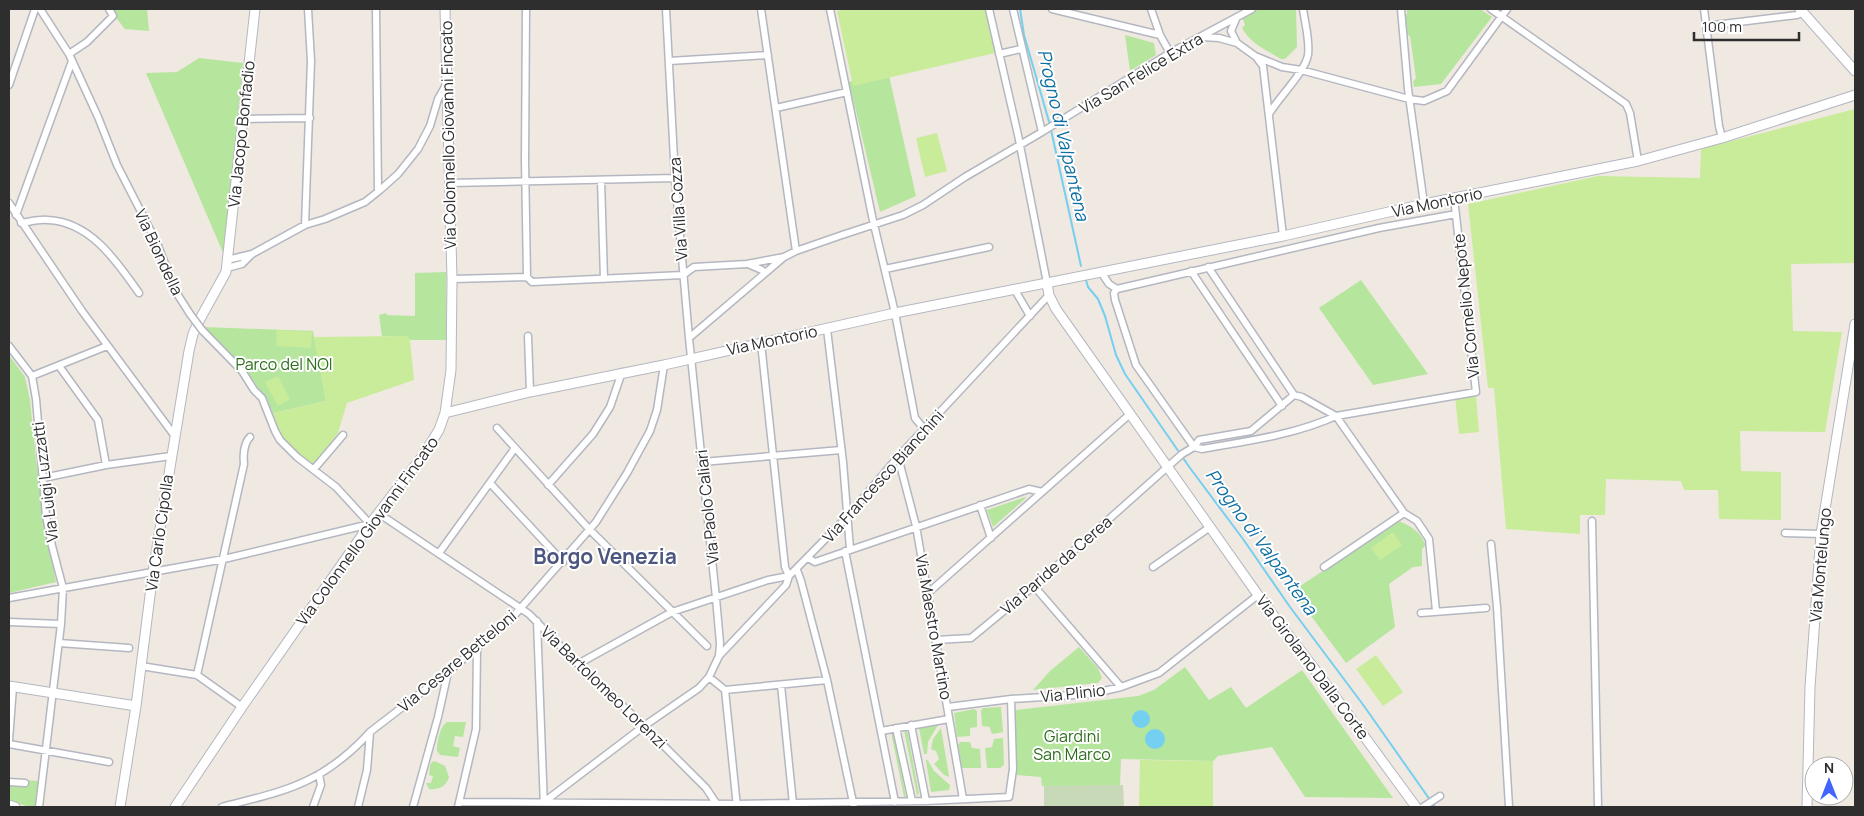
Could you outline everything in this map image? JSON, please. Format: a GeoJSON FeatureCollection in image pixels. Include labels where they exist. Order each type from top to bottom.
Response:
{"type":"FeatureCollection","features":[{"type":"Feature","properties":{"kind":"street"},"geometry":{"type":"LineString","coordinates":[[9,85],[35,9]]}},
{"type":"Feature","properties":{"kind":"street","name":"Via Biondella"},"geometry":{"type":"LineString","coordinates":[[40,9],[71,58],[98,117],[117,165],[157,243],[176,292],[190,314],[202,330],[242,371],[254,390],[262,398],[274,431],[280,440],[297,457],[336,486],[370,524]]}},
{"type":"Feature","properties":{"kind":"street"},"geometry":{"type":"LineString","coordinates":[[16,215],[71,58],[114,16],[109,9]]}},
{"type":"Feature","properties":{"kind":"street","name":"Via Jacopo Bonfadio"},"geometry":{"type":"LineString","coordinates":[[227,264],[255,9]]}},
{"type":"Feature","properties":{"kind":"street"},"geometry":{"type":"LineString","coordinates":[[305,225],[312,60],[308,9]]}},
{"type":"Feature","properties":{"kind":"street"},"geometry":{"type":"LineString","coordinates":[[376,9],[378,191]]}},
{"type":"Feature","properties":{"kind":"street","name":"Via Colonnello Giovanni Fincato"},"geometry":{"type":"LineString","coordinates":[[175,807],[242,707],[370,524],[409,476],[439,430],[445,413],[450,370],[452,279],[445,9]]}},
{"type":"Feature","properties":{"kind":"street"},"geometry":{"type":"LineString","coordinates":[[526,9],[525,180],[527,277],[532,282],[683,275],[694,267],[747,264],[784,257]]}},
{"type":"Feature","properties":{"kind":"street","name":"Via Villa Cozza"},"geometry":{"type":"LineString","coordinates":[[666,9],[675,178],[691,358]]}},
{"type":"Feature","properties":{"kind":"street"},"geometry":{"type":"LineString","coordinates":[[761,9],[796,251]]}},
{"type":"Feature","properties":{"kind":"street"},"geometry":{"type":"LineString","coordinates":[[830,9],[874,224],[895,313],[915,418],[925,430]]}},
{"type":"Feature","properties":{"kind":"street"},"geometry":{"type":"LineString","coordinates":[[988,9],[1020,145],[1047,283]]}},
{"type":"Feature","properties":{"kind":"street"},"geometry":{"type":"LineString","coordinates":[[1013,9],[1043,132]]}},
{"type":"Feature","properties":{"kind":"street"},"geometry":{"type":"LineString","coordinates":[[1052,9],[1160,34]]}},
{"type":"Feature","properties":{"kind":"street"},"geometry":{"type":"LineString","coordinates":[[1151,9],[1160,34],[1170,53]]}},
{"type":"Feature","properties":{"kind":"street","name":"Via San Felice Extra"},"geometry":{"type":"LineString","coordinates":[[689,338],[784,257],[796,251],[903,215],[923,205],[965,177],[1043,132],[1170,53],[1252,9]]}},
{"type":"Feature","properties":{"kind":"street"},"geometry":{"type":"LineString","coordinates":[[1269,114],[1277,100],[1301,70],[1308,57],[1303,9]]}},
{"type":"Feature","properties":{"kind":"street"},"geometry":{"type":"LineString","coordinates":[[1400,9],[1409,99],[1424,204]]}},
{"type":"Feature","properties":{"kind":"street"},"geometry":{"type":"LineString","coordinates":[[1492,9],[1626,104],[1630,113],[1638,161]]}},
{"type":"Feature","properties":{"kind":"street"},"geometry":{"type":"LineString","coordinates":[[1201,37],[1219,38],[1237,43],[1256,56],[1282,67],[1301,70],[1424,102],[1446,91],[1507,9]]}},
{"type":"Feature","properties":{"kind":"street"},"geometry":{"type":"LineString","coordinates":[[1704,9],[1722,138]]}},
{"type":"Feature","properties":{"kind":"street"},"geometry":{"type":"LineString","coordinates":[[1706,26],[1797,15],[1801,10],[1855,72]]}},
{"type":"Feature","properties":{"kind":"street"},"geometry":{"type":"LineString","coordinates":[[1237,18],[1231,31],[1237,43]]}},
{"type":"Feature","properties":{"kind":"street"},"geometry":{"type":"LineString","coordinates":[[999,54],[1021,48]]}},
{"type":"Feature","properties":{"kind":"street"},"geometry":{"type":"LineString","coordinates":[[669,61],[768,55]]}},
{"type":"Feature","properties":{"kind":"street"},"geometry":{"type":"LineString","coordinates":[[1256,56],[1263,66],[1283,236]]}},
{"type":"Feature","properties":{"kind":"street"},"geometry":{"type":"LineString","coordinates":[[227,264],[242,264],[252,254],[305,225],[325,219],[365,202],[398,174],[418,149],[430,126],[438,100],[446,85]]}},
{"type":"Feature","properties":{"kind":"street"},"geometry":{"type":"LineString","coordinates":[[776,108],[847,92]]}},
{"type":"Feature","properties":{"kind":"street","name":"Via Montorio"},"geometry":{"type":"LineString","coordinates":[[445,413],[530,392],[895,313],[1283,236],[1424,204],[1638,161],[1722,138],[1855,96]]}},
{"type":"Feature","properties":{"kind":"street"},"geometry":{"type":"LineString","coordinates":[[244,119],[310,118]]}},
{"type":"Feature","properties":{"kind":"street"},"geometry":{"type":"LineString","coordinates":[[449,183],[675,178]]}},
{"type":"Feature","properties":{"kind":"street"},"geometry":{"type":"LineString","coordinates":[[601,180],[604,279]]}},
{"type":"Feature","properties":{"kind":"street","name":"Via Cornelio Nepote"},"geometry":{"type":"LineString","coordinates":[[1336,416],[1476,392],[1454,198]]}},
{"type":"Feature","properties":{"kind":"street"},"geometry":{"type":"LineString","coordinates":[[9,203],[107,346],[174,435]]}},
{"type":"Feature","properties":{"kind":"street","name":"Via Montorio"},"geometry":{"type":"LineString","coordinates":[[1117,289],[1379,228],[1456,214]]}},
{"type":"Feature","properties":{"kind":"street"},"geometry":{"type":"LineString","coordinates":[[21,223],[48,220],[75,226],[99,242],[110,253],[139,293]]}},
{"type":"Feature","properties":{"kind":"street"},"geometry":{"type":"LineString","coordinates":[[884,269],[990,247]]}},
{"type":"Feature","properties":{"kind":"street","name":"Via Carlo Cipolla"},"geometry":{"type":"LineString","coordinates":[[120,807],[136,706],[153,572],[192,334],[224,276],[227,264]]}},
{"type":"Feature","properties":{"kind":"street"},"geometry":{"type":"LineString","coordinates":[[747,264],[765,273]]}},
{"type":"Feature","properties":{"kind":"street"},"geometry":{"type":"LineString","coordinates":[[1208,267],[1294,395],[1302,397],[1336,416],[1404,513],[1416,521],[1429,539],[1436,612]]}},
{"type":"Feature","properties":{"kind":"street"},"geometry":{"type":"LineString","coordinates":[[1191,271],[1282,406]]}},
{"type":"Feature","properties":{"kind":"street"},"geometry":{"type":"LineString","coordinates":[[1101,272],[1109,284],[1117,289],[1114,293],[1115,300],[1136,365],[1194,448],[1202,449],[1266,438],[1320,423],[1336,416]]}},
{"type":"Feature","properties":{"kind":"street"},"geometry":{"type":"LineString","coordinates":[[452,279],[527,277]]}},
{"type":"Feature","properties":{"kind":"street","name":"Via Girolamo Dalla Corte"},"geometry":{"type":"LineString","coordinates":[[1047,283],[1049,295],[1056,309],[1167,467],[1258,594],[1416,807]]}},
{"type":"Feature","properties":{"kind":"street"},"geometry":{"type":"LineString","coordinates":[[1014,290],[1030,316]]}},
{"type":"Feature","properties":{"kind":"street","name":"Via Francesco Bianchini"},"geometry":{"type":"LineString","coordinates":[[544,805],[644,726],[699,688],[709,676],[720,656],[786,585],[789,576],[847,517],[898,457],[1049,295]]}},
{"type":"Feature","properties":{"kind":"street","name":"Via Montelungo"},"geometry":{"type":"LineString","coordinates":[[1807,807],[1810,687],[1821,534],[1855,324]]}},
{"type":"Feature","properties":{"kind":"street"},"geometry":{"type":"LineString","coordinates":[[827,329],[848,510],[848,550],[895,802]]}},
{"type":"Feature","properties":{"kind":"street"},"geometry":{"type":"LineString","coordinates":[[528,336],[530,392]]}},
{"type":"Feature","properties":{"kind":"street"},"geometry":{"type":"LineString","coordinates":[[578,664],[672,612],[768,580],[789,576],[785,567],[760,343]]}},
{"type":"Feature","properties":{"kind":"street","name":"Via Luigi Luzzatti"},"geometry":{"type":"LineString","coordinates":[[9,346],[32,376],[49,531],[63,588],[59,643],[39,807]]}},
{"type":"Feature","properties":{"kind":"street"},"geometry":{"type":"LineString","coordinates":[[32,376],[107,346]]}},
{"type":"Feature","properties":{"kind":"street","name":"Via Paolo Caliari"},"geometry":{"type":"LineString","coordinates":[[691,358],[716,598],[720,656]]}},
{"type":"Feature","properties":{"kind":"street","name":"Via Cesare Betteloni"},"geometry":{"type":"LineString","coordinates":[[222,807],[291,787],[319,774],[362,742],[370,732],[478,648],[522,608],[600,518],[627,473],[650,431],[657,410],[664,364]]}},
{"type":"Feature","properties":{"kind":"street"},"geometry":{"type":"LineString","coordinates":[[59,366],[98,420],[106,465]]}},
{"type":"Feature","properties":{"kind":"street"},"geometry":{"type":"LineString","coordinates":[[548,485],[593,434],[610,407],[622,372]]}},
{"type":"Feature","properties":{"kind":"street","name":"Via Paride da Cerea"},"geometry":{"type":"LineString","coordinates":[[936,640],[971,638],[1034,586],[1182,454],[1194,448],[1199,440],[1251,431],[1294,395]]}},
{"type":"Feature","properties":{"kind":"street"},"geometry":{"type":"LineString","coordinates":[[927,594],[1130,414]]}},
{"type":"Feature","properties":{"kind":"street"},"geometry":{"type":"LineString","coordinates":[[497,428],[590,530],[707,646]]}},
{"type":"Feature","properties":{"kind":"street"},"geometry":{"type":"LineString","coordinates":[[314,469],[343,435]]}},
{"type":"Feature","properties":{"kind":"street"},"geometry":{"type":"LineString","coordinates":[[197,675],[244,464],[243,456],[250,437]]}},
{"type":"Feature","properties":{"kind":"street"},"geometry":{"type":"LineString","coordinates":[[439,553],[515,448]]}},
{"type":"Feature","properties":{"kind":"street"},"geometry":{"type":"LineString","coordinates":[[702,462],[841,450]]}},
{"type":"Feature","properties":{"kind":"street"},"geometry":{"type":"LineString","coordinates":[[43,478],[106,465],[171,456]]}},
{"type":"Feature","properties":{"kind":"street","name":"Via Maestro Martino"},"geometry":{"type":"LineString","coordinates":[[898,457],[916,526],[948,707],[960,799],[958,807]]}},
{"type":"Feature","properties":{"kind":"street"},"geometry":{"type":"LineString","coordinates":[[490,483],[563,562]]}},
{"type":"Feature","properties":{"kind":"street"},"geometry":{"type":"LineString","coordinates":[[808,558],[815,562],[1029,489],[1042,492]]}},
{"type":"Feature","properties":{"kind":"street"},"geometry":{"type":"LineString","coordinates":[[980,505],[991,538]]}},
{"type":"Feature","properties":{"kind":"street"},"geometry":{"type":"LineString","coordinates":[[1324,568],[1404,513]]}},
{"type":"Feature","properties":{"kind":"street","name":"Via Bartolomeo Lorenzi"},"geometry":{"type":"LineString","coordinates":[[378,514],[522,608],[706,788],[718,806]]}},
{"type":"Feature","properties":{"kind":"street"},"geometry":{"type":"LineString","coordinates":[[1592,521],[1598,807]]}},
{"type":"Feature","properties":{"kind":"street"},"geometry":{"type":"LineString","coordinates":[[9,598],[224,559],[370,524]]}},
{"type":"Feature","properties":{"kind":"street"},"geometry":{"type":"LineString","coordinates":[[1153,567],[1210,527]]}},
{"type":"Feature","properties":{"kind":"street"},"geometry":{"type":"LineString","coordinates":[[1785,533],[1821,534]]}},
{"type":"Feature","properties":{"kind":"street"},"geometry":{"type":"LineString","coordinates":[[1491,544],[1497,607],[1508,807]]}},
{"type":"Feature","properties":{"kind":"street"},"geometry":{"type":"LineString","coordinates":[[796,570],[801,581],[827,680],[854,805]]}},
{"type":"Feature","properties":{"kind":"street"},"geometry":{"type":"LineString","coordinates":[[1034,586],[1121,687]]}},
{"type":"Feature","properties":{"kind":"street","name":"Via Plinio"},"geometry":{"type":"LineString","coordinates":[[948,707],[1012,699],[1091,694],[1121,687],[1159,673],[1258,594]]}},
{"type":"Feature","properties":{"kind":"street"},"geometry":{"type":"LineString","coordinates":[[1421,613],[1486,608]]}},
{"type":"Feature","properties":{"kind":"street"},"geometry":{"type":"LineString","coordinates":[[537,621],[544,805]]}},
{"type":"Feature","properties":{"kind":"street"},"geometry":{"type":"LineString","coordinates":[[9,622],[61,624]]}},
{"type":"Feature","properties":{"kind":"street"},"geometry":{"type":"LineString","coordinates":[[59,643],[129,648]]}},
{"type":"Feature","properties":{"kind":"street"},"geometry":{"type":"LineString","coordinates":[[478,648],[476,730],[459,804],[640,806],[854,805],[1009,796],[1013,769],[1012,699]]}},
{"type":"Feature","properties":{"kind":"street"},"geometry":{"type":"LineString","coordinates":[[141,666],[197,675],[242,707]]}},
{"type":"Feature","properties":{"kind":"street"},"geometry":{"type":"LineString","coordinates":[[413,807],[438,717],[448,672]]}},
{"type":"Feature","properties":{"kind":"street"},"geometry":{"type":"LineString","coordinates":[[709,676],[725,690],[736,806]]}},
{"type":"Feature","properties":{"kind":"street"},"geometry":{"type":"LineString","coordinates":[[725,690],[827,680]]}},
{"type":"Feature","properties":{"kind":"street"},"geometry":{"type":"LineString","coordinates":[[782,685],[793,804]]}},
{"type":"Feature","properties":{"kind":"street"},"geometry":{"type":"LineString","coordinates":[[9,740],[11,686],[136,706]]}},
{"type":"Feature","properties":{"kind":"street"},"geometry":{"type":"LineString","coordinates":[[881,731],[949,719]]}},
{"type":"Feature","properties":{"kind":"street"},"geometry":{"type":"LineString","coordinates":[[911,725],[926,801]]}},
{"type":"Feature","properties":{"kind":"street"},"geometry":{"type":"LineString","coordinates":[[896,728],[912,801]]}},
{"type":"Feature","properties":{"kind":"street"},"geometry":{"type":"LineString","coordinates":[[358,807],[367,770],[370,732]]}},
{"type":"Feature","properties":{"kind":"street"},"geometry":{"type":"LineString","coordinates":[[9,744],[109,762]]}},
{"type":"Feature","properties":{"kind":"street"},"geometry":{"type":"LineString","coordinates":[[312,807],[321,786],[319,774]]}},
{"type":"Feature","properties":{"kind":"street"},"geometry":{"type":"LineString","coordinates":[[9,782],[24,783]]}},
{"type":"Feature","properties":{"kind":"street"},"geometry":{"type":"LineString","coordinates":[[1423,807],[1440,796]]}},
{"type":"Feature","properties":{"kind":"street"},"geometry":{"type":"LineString","coordinates":[[9,805],[15,807]]}},
{"type":"Feature","properties":{"kind":"green space"},"geometry":{"type":"Polygon","coordinates":[[[109,9],[147,9],[149,31],[125,29],[109,9]]]}},
{"type":"Feature","properties":{"kind":"green space"},"geometry":{"type":"Polygon","coordinates":[[[847,9],[985,9],[995,53],[853,86],[837,11],[847,9]]]}},
{"type":"Feature","properties":{"kind":"green space"},"geometry":{"type":"Polygon","coordinates":[[[1258,9],[1296,10],[1297,47],[1285,59],[1281,59],[1259,46],[1242,28],[1245,25],[1242,17],[1258,9]]]}},
{"type":"Feature","properties":{"kind":"green space"},"geometry":{"type":"Polygon","coordinates":[[[1407,9],[1480,9],[1492,17],[1441,84],[1414,87],[1413,82],[1416,78],[1410,36],[1405,34],[1403,20],[1407,14],[1407,9]]]}},
{"type":"Feature","properties":{"kind":"green space"},"geometry":{"type":"Polygon","coordinates":[[[1125,35],[1154,43],[1156,55],[1130,71],[1125,35]]]}},
{"type":"Feature","properties":{"kind":"green space"},"geometry":{"type":"Polygon","coordinates":[[[199,58],[243,63],[224,255],[146,73],[177,72],[199,58]]]}},
{"type":"Feature","properties":{"kind":"green space"},"geometry":{"type":"Polygon","coordinates":[[[888,71],[916,196],[880,212],[849,82],[888,71]]]}},
{"type":"Feature","properties":{"kind":"green space"},"geometry":{"type":"Polygon","coordinates":[[[1855,109],[1855,263],[1791,264],[1793,331],[1842,332],[1825,432],[1740,431],[1741,471],[1781,472],[1781,520],[1719,519],[1718,490],[1684,490],[1681,481],[1606,479],[1605,515],[1580,515],[1580,534],[1506,529],[1494,388],[1488,388],[1468,204],[1598,176],[1700,178],[1701,149],[1855,109]]]}},
{"type":"Feature","properties":{"kind":"green space"},"geometry":{"type":"Polygon","coordinates":[[[937,133],[947,171],[925,177],[916,138],[937,133]]]}},
{"type":"Feature","properties":{"kind":"green space"},"geometry":{"type":"Polygon","coordinates":[[[446,272],[446,340],[410,340],[406,336],[382,336],[379,315],[386,313],[387,315],[415,316],[415,273],[446,272]]]}},
{"type":"Feature","properties":{"kind":"green space"},"geometry":{"type":"Polygon","coordinates":[[[1361,280],[1428,374],[1373,385],[1319,308],[1361,280]]]}},
{"type":"Feature","properties":{"kind":"green space","name":"Parco del NOI"},"geometry":{"type":"Polygon","coordinates":[[[204,327],[313,331],[326,401],[273,413],[251,378],[204,327]]]}},
{"type":"Feature","properties":{"kind":"green space"},"geometry":{"type":"Polygon","coordinates":[[[277,330],[312,332],[311,348],[276,346],[277,330]]]}},
{"type":"Feature","properties":{"kind":"green space"},"geometry":{"type":"Polygon","coordinates":[[[406,336],[410,340],[414,380],[347,403],[338,433],[314,465],[299,456],[281,438],[273,413],[326,401],[314,337],[406,336]]]}},
{"type":"Feature","properties":{"kind":"green space"},"geometry":{"type":"Polygon","coordinates":[[[9,355],[25,377],[30,400],[46,531],[56,582],[9,593],[9,355]]]}},
{"type":"Feature","properties":{"kind":"green space"},"geometry":{"type":"Polygon","coordinates":[[[278,376],[290,399],[278,406],[265,382],[278,376]]]}},
{"type":"Feature","properties":{"kind":"green space"},"geometry":{"type":"Polygon","coordinates":[[[1476,395],[1479,432],[1459,434],[1455,397],[1476,395]]]}},
{"type":"Feature","properties":{"kind":"green space"},"geometry":{"type":"Polygon","coordinates":[[[1026,498],[993,527],[987,510],[1026,498]]]}},
{"type":"Feature","properties":{"kind":"green space"},"geometry":{"type":"Polygon","coordinates":[[[1399,521],[1416,530],[1426,545],[1422,549],[1422,566],[1413,567],[1389,584],[1395,627],[1346,663],[1297,597],[1297,588],[1399,521]]]}},
{"type":"Feature","properties":{"kind":"green space"},"geometry":{"type":"Polygon","coordinates":[[[1393,532],[1402,545],[1380,560],[1371,548],[1393,532]]]}},
{"type":"Feature","properties":{"kind":"green space"},"geometry":{"type":"Polygon","coordinates":[[[1079,647],[1098,668],[1102,678],[1098,683],[1033,690],[1050,671],[1079,647]]]}},
{"type":"Feature","properties":{"kind":"green space"},"geometry":{"type":"Polygon","coordinates":[[[1376,655],[1403,692],[1383,706],[1356,669],[1376,655]]]}},
{"type":"Feature","properties":{"kind":"green space","name":"Giardini San Marco"},"geometry":{"type":"Polygon","coordinates":[[[1185,667],[1209,700],[1231,687],[1246,708],[1302,670],[1393,798],[1305,797],[1272,747],[1218,756],[1213,761],[1121,759],[1120,786],[1042,786],[1041,777],[1015,775],[1015,710],[1138,696],[1154,690],[1185,667]]]}},
{"type":"Feature","properties":{"kind":"green space"},"geometry":{"type":"Polygon","coordinates":[[[1001,707],[1003,732],[993,734],[990,727],[982,726],[981,710],[983,708],[1001,707]]]}},
{"type":"Feature","properties":{"kind":"green space"},"geometry":{"type":"Polygon","coordinates":[[[974,709],[977,711],[977,727],[970,728],[970,736],[957,737],[954,713],[974,709]]]}},
{"type":"Feature","properties":{"kind":"green space"},"geometry":{"type":"Polygon","coordinates":[[[447,722],[466,722],[463,737],[455,736],[453,746],[460,748],[458,757],[440,755],[437,751],[438,739],[447,722]]]}},
{"type":"Feature","properties":{"kind":"green space"},"geometry":{"type":"Polygon","coordinates":[[[938,725],[928,742],[927,754],[924,754],[919,728],[938,725]]]}},
{"type":"Feature","properties":{"kind":"green space"},"geometry":{"type":"Polygon","coordinates":[[[941,728],[949,777],[944,775],[934,764],[939,759],[936,751],[931,749],[933,739],[941,728]]]}},
{"type":"Feature","properties":{"kind":"green space"},"geometry":{"type":"Polygon","coordinates":[[[904,730],[907,730],[919,794],[917,795],[904,730]]]}},
{"type":"Feature","properties":{"kind":"green space"},"geometry":{"type":"Polygon","coordinates":[[[891,732],[893,732],[906,797],[904,797],[891,732]]]}},
{"type":"Feature","properties":{"kind":"green space"},"geometry":{"type":"Polygon","coordinates":[[[1003,738],[1004,765],[1000,768],[987,768],[985,748],[992,747],[994,739],[1003,738]]]}},
{"type":"Feature","properties":{"kind":"green space"},"geometry":{"type":"Polygon","coordinates":[[[960,742],[970,742],[972,748],[980,749],[981,768],[962,768],[958,745],[960,742]]]}},
{"type":"Feature","properties":{"kind":"green space"},"geometry":{"type":"Polygon","coordinates":[[[927,759],[934,771],[950,785],[949,790],[931,792],[927,759]]]}},
{"type":"Feature","properties":{"kind":"green space"},"geometry":{"type":"Polygon","coordinates":[[[1140,760],[1213,761],[1213,807],[1139,807],[1140,760]]]}},
{"type":"Feature","properties":{"kind":"green space"},"geometry":{"type":"Polygon","coordinates":[[[435,761],[445,766],[449,777],[441,787],[429,789],[426,783],[431,783],[433,776],[429,775],[430,765],[435,761]]]}},
{"type":"Feature","properties":{"kind":"green space"},"geometry":{"type":"Polygon","coordinates":[[[25,780],[38,781],[35,807],[29,807],[9,800],[9,784],[25,780]]]}},
{"type":"Feature","properties":{"kind":"green space"},"geometry":{"type":"Polygon","coordinates":[[[1123,785],[1124,807],[1044,807],[1044,786],[1123,785]]]}},
{"type":"Feature","properties":{"kind":"water"},"geometry":{"type":"Polygon","coordinates":[[[1141,710],[1147,713],[1150,719],[1147,725],[1141,728],[1135,725],[1132,719],[1135,713],[1141,710]]]}},
{"type":"Feature","properties":{"kind":"water"},"geometry":{"type":"Polygon","coordinates":[[[1155,729],[1162,732],[1165,739],[1162,746],[1155,749],[1148,746],[1145,739],[1148,732],[1155,729]]]}},
{"type":"Feature","properties":{"kind":"waterway","name":"Progno di Valpantena"},"geometry":{"type":"LineString","coordinates":[[1020,9],[1024,35],[1050,125]]}},
{"type":"Feature","properties":{"kind":"waterway","name":"Progno di Valpantena"},"geometry":{"type":"LineString","coordinates":[[1051,130],[1081,266]]}},
{"type":"Feature","properties":{"kind":"waterway","name":"Progno di Valpantena"},"geometry":{"type":"LineString","coordinates":[[1086,280],[1088,287],[1098,299],[1116,355],[1125,374],[1190,468],[1364,706],[1435,807]]}},
{"type":"Feature","properties":{"kind":"district","name":"Borgo Venezia"},"geometry":{"type":"Point","coordinates":[605,557]}}]}
